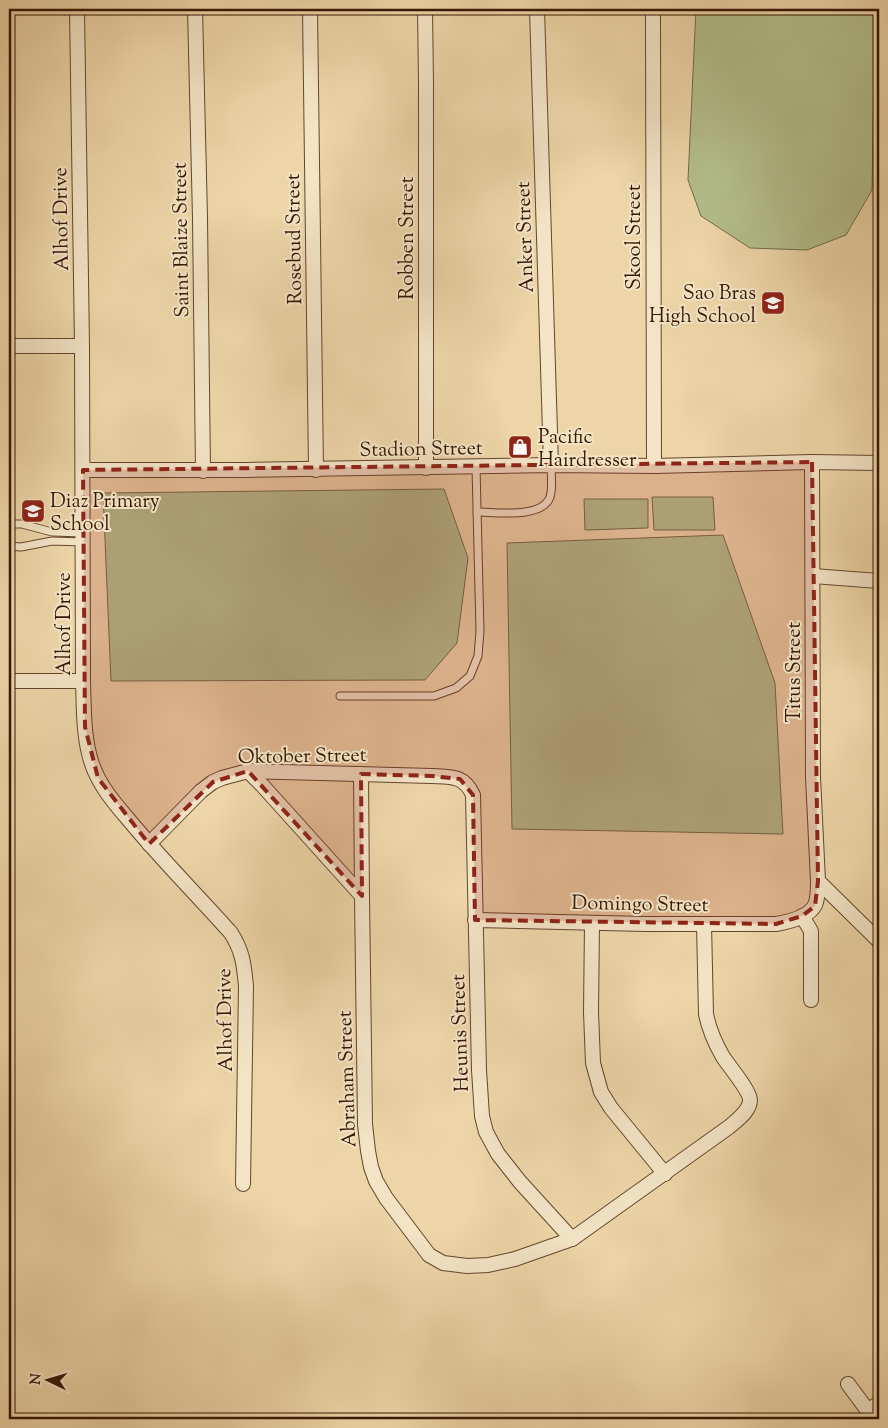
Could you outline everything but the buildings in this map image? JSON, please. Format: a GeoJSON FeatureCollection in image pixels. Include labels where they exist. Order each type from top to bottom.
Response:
{"type":"FeatureCollection","features":[{"type":"Feature","properties":{"kind":"street","name":"Alhof Drive"},"geometry":{"type":"LineString","coordinates":[[77,9],[82,346],[83,681],[88,752],[98,778],[111,799],[149,844],[231,933],[238,945],[244,962],[246,986],[243,1184]]}},
{"type":"Feature","properties":{"kind":"street","name":"Saint Blaize Street"},"geometry":{"type":"LineString","coordinates":[[195,9],[203,471]]}},
{"type":"Feature","properties":{"kind":"street","name":"Rosebud Street"},"geometry":{"type":"LineString","coordinates":[[310,9],[316,470]]}},
{"type":"Feature","properties":{"kind":"street","name":"Robben Street"},"geometry":{"type":"LineString","coordinates":[[425,9],[426,468]]}},
{"type":"Feature","properties":{"kind":"street","name":"Anker Street"},"geometry":{"type":"LineString","coordinates":[[537,9],[551,465]]}},
{"type":"Feature","properties":{"kind":"street","name":"Skool Street"},"geometry":{"type":"LineString","coordinates":[[653,9],[654,466]]}},
{"type":"Feature","properties":{"kind":"street"},"geometry":{"type":"LineString","coordinates":[[9,346],[82,346]]}},
{"type":"Feature","properties":{"kind":"street","name":"Stadion Street"},"geometry":{"type":"LineString","coordinates":[[82,470],[203,471],[551,465],[654,466],[812,462],[879,463]]}},
{"type":"Feature","properties":{"kind":"street","name":"Titus Street"},"geometry":{"type":"LineString","coordinates":[[802,916],[815,906],[818,881],[813,777],[812,462]]}},
{"type":"Feature","properties":{"kind":"street"},"geometry":{"type":"LineString","coordinates":[[813,576],[879,581]]}},
{"type":"Feature","properties":{"kind":"street"},"geometry":{"type":"LineString","coordinates":[[9,681],[83,681]]}},
{"type":"Feature","properties":{"kind":"street"},"geometry":{"type":"LineString","coordinates":[[248,772],[262,785],[362,896]]}},
{"type":"Feature","properties":{"kind":"street","name":"Oktober Street"},"geometry":{"type":"LineString","coordinates":[[149,844],[201,791],[213,782],[248,772],[453,777],[465,782],[473,795]]}},
{"type":"Feature","properties":{"kind":"street","name":"Abraham Street"},"geometry":{"type":"LineString","coordinates":[[361,774],[365,1124],[368,1151],[376,1181],[386,1198],[429,1255],[443,1263],[467,1266],[488,1265],[515,1259],[572,1239],[666,1174],[745,1112],[750,1100],[747,1091],[724,1058],[708,1026],[706,1014],[704,924]]}},
{"type":"Feature","properties":{"kind":"street","name":"Heunis Street"},"geometry":{"type":"LineString","coordinates":[[473,795],[479,1078],[482,1116],[486,1132],[498,1154],[520,1182],[572,1239]]}},
{"type":"Feature","properties":{"kind":"street"},"geometry":{"type":"LineString","coordinates":[[818,881],[879,941]]}},
{"type":"Feature","properties":{"kind":"street"},"geometry":{"type":"LineString","coordinates":[[802,916],[811,930],[811,1000]]}},
{"type":"Feature","properties":{"kind":"street","name":"Domingo Street"},"geometry":{"type":"LineString","coordinates":[[475,920],[776,924],[802,916]]}},
{"type":"Feature","properties":{"kind":"street"},"geometry":{"type":"LineString","coordinates":[[592,923],[590,1012],[593,1063],[601,1092],[611,1108],[666,1174]]}},
{"type":"Feature","properties":{"kind":"street"},"geometry":{"type":"LineString","coordinates":[[848,1384],[874,1411]]}},
{"type":"Feature","properties":{"kind":"lane"},"geometry":{"type":"LineString","coordinates":[[477,512],[527,512],[539,509],[546,504],[551,495],[551,465]]}},
{"type":"Feature","properties":{"kind":"lane"},"geometry":{"type":"LineString","coordinates":[[340,696],[434,696],[456,688],[470,676],[478,656],[480,631],[476,467]]}},
{"type":"Feature","properties":{"kind":"lane"},"geometry":{"type":"LineString","coordinates":[[9,524],[22,524],[83,538]]}},
{"type":"Feature","properties":{"kind":"lane"},"geometry":{"type":"LineString","coordinates":[[9,546],[21,547],[83,538]]}},
{"type":"Feature","properties":{"kind":"highlighted area"},"geometry":{"type":"Polygon","coordinates":[[[812,462],[818,881],[815,906],[802,916],[776,924],[475,920],[473,795],[460,779],[432,776],[361,774],[362,896],[248,771],[213,782],[149,844],[98,778],[85,727],[83,470],[812,462]]]}},
{"type":"Feature","properties":{"kind":"green space"},"geometry":{"type":"Polygon","coordinates":[[[696,9],[875,9],[872,190],[846,235],[807,250],[750,248],[701,216],[688,180],[696,9]]]}},
{"type":"Feature","properties":{"kind":"green space"},"geometry":{"type":"Polygon","coordinates":[[[444,489],[468,558],[457,643],[425,680],[111,681],[103,493],[444,489]]]}},
{"type":"Feature","properties":{"kind":"green space"},"geometry":{"type":"Polygon","coordinates":[[[652,497],[713,497],[715,530],[654,530],[652,497]]]}},
{"type":"Feature","properties":{"kind":"green space"},"geometry":{"type":"Polygon","coordinates":[[[584,499],[648,499],[648,528],[585,530],[584,499]]]}},
{"type":"Feature","properties":{"kind":"green space"},"geometry":{"type":"Polygon","coordinates":[[[723,535],[775,683],[783,834],[512,829],[507,543],[723,535]]]}},
{"type":"Feature","properties":{"kind":"place","name":"Sao Bras High School"},"geometry":{"type":"Point","coordinates":[773,303]}},
{"type":"Feature","properties":{"kind":"place","name":"Pacific Hairdresser"},"geometry":{"type":"Point","coordinates":[520,447]}},
{"type":"Feature","properties":{"kind":"place","name":"Diaz Primary School"},"geometry":{"type":"Point","coordinates":[33,511]}}]}
